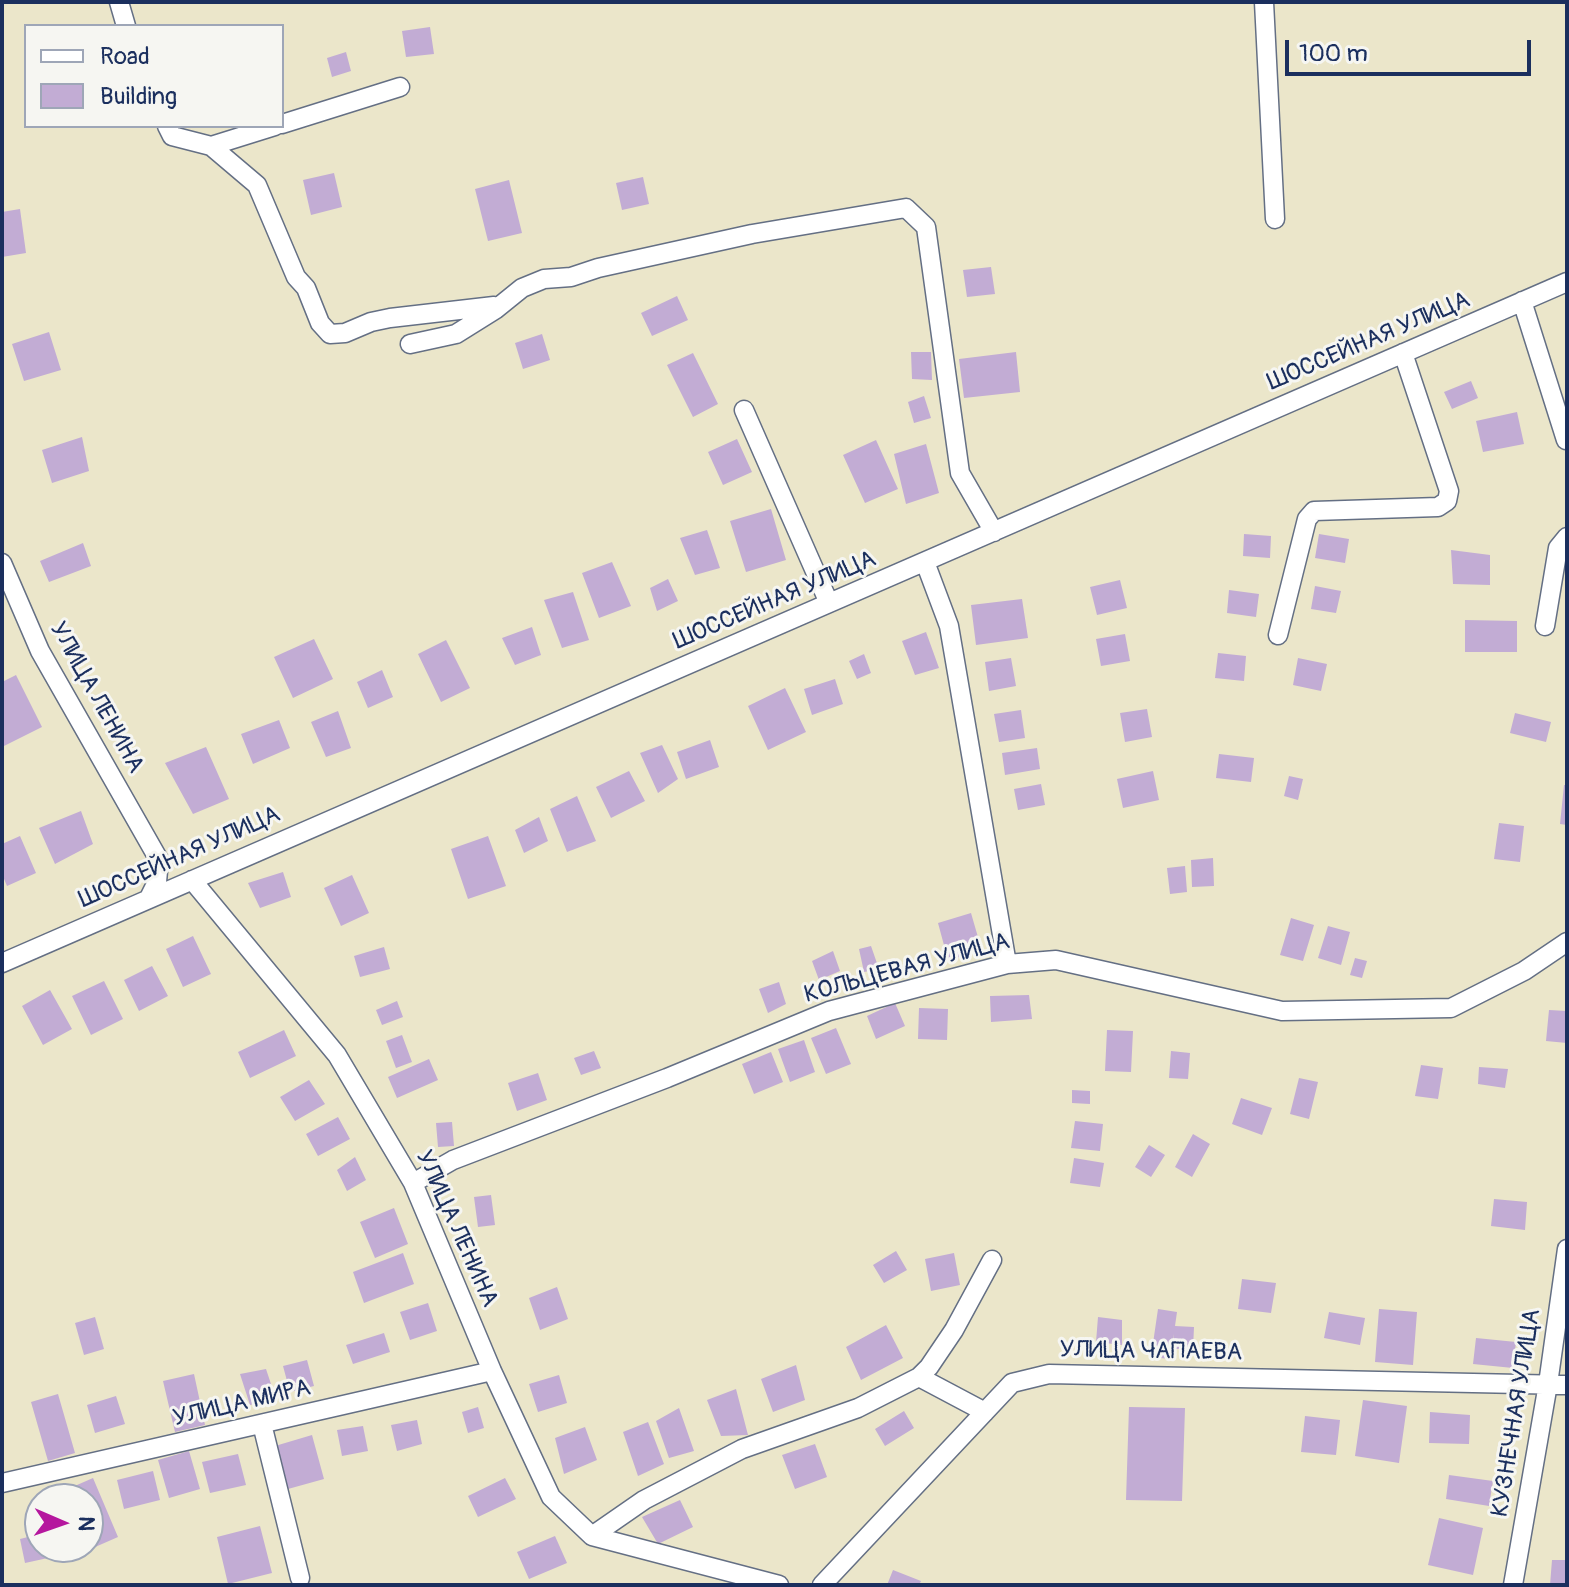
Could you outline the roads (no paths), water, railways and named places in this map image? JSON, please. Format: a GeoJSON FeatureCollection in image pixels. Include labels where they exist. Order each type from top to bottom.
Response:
{"type":"FeatureCollection","features":[{"type":"Feature","properties":{"kind":"street"},"geometry":{"type":"LineString","coordinates":[[119,2],[125,24]]}},
{"type":"Feature","properties":{"kind":"street"},"geometry":{"type":"LineString","coordinates":[[1264,2],[1275,219]]}},
{"type":"Feature","properties":{"kind":"street"},"geometry":{"type":"LineString","coordinates":[[284,123],[400,87]]}},
{"type":"Feature","properties":{"kind":"street"},"geometry":{"type":"LineString","coordinates":[[168,128],[172,136],[211,146],[257,185],[296,277],[306,288],[320,323],[330,334],[345,333],[390,318],[501,305]]}},
{"type":"Feature","properties":{"kind":"street"},"geometry":{"type":"LineString","coordinates":[[211,146],[269,128]]}},
{"type":"Feature","properties":{"kind":"street"},"geometry":{"type":"LineString","coordinates":[[410,344],[456,334],[522,288],[544,279],[571,277],[598,268],[752,234],[906,208],[926,227],[960,473],[994,532]]}},
{"type":"Feature","properties":{"kind":"street","name":"ШОССЕЙНАЯ УЛИЦА"},"geometry":{"type":"LineString","coordinates":[[2,963],[1567,282]]}},
{"type":"Feature","properties":{"kind":"street"},"geometry":{"type":"LineString","coordinates":[[1522,301],[1566,440]]}},
{"type":"Feature","properties":{"kind":"street"},"geometry":{"type":"LineString","coordinates":[[1278,635],[1307,519],[1314,511],[1438,507],[1447,501],[1449,491],[1403,353]]}},
{"type":"Feature","properties":{"kind":"street"},"geometry":{"type":"LineString","coordinates":[[744,410],[829,603]]}},
{"type":"Feature","properties":{"kind":"street"},"geometry":{"type":"LineString","coordinates":[[1545,626],[1558,548],[1567,537]]}},
{"type":"Feature","properties":{"kind":"street"},"geometry":{"type":"LineString","coordinates":[[925,562],[949,626],[1007,964]]}},
{"type":"Feature","properties":{"kind":"street","name":"УЛИЦА ЛЕНИНА"},"geometry":{"type":"LineString","coordinates":[[2,563],[40,651],[159,860],[157,882],[149,898]]}},
{"type":"Feature","properties":{"kind":"street","name":"УЛИЦА ЛЕНИНА"},"geometry":{"type":"LineString","coordinates":[[192,880],[337,1055],[413,1183],[492,1371],[551,1497],[592,1536]]}},
{"type":"Feature","properties":{"kind":"street","name":"КОЛЬЦЕВАЯ УЛИЦА"},"geometry":{"type":"LineString","coordinates":[[413,1183],[453,1160],[667,1078],[829,1011],[1007,964],[1056,960],[1282,1011],[1451,1008],[1524,971],[1567,942]]}},
{"type":"Feature","properties":{"kind":"street","name":"КУЗНЕЧНАЯ УЛИЦА"},"geometry":{"type":"LineString","coordinates":[[1513,1585],[1558,1384],[1567,1249]]}},
{"type":"Feature","properties":{"kind":"street"},"geometry":{"type":"LineString","coordinates":[[592,1536],[644,1500],[742,1449],[858,1408],[919,1377],[954,1330],[992,1260]]}},
{"type":"Feature","properties":{"kind":"street","name":"УЛИЦА МИРА"},"geometry":{"type":"LineString","coordinates":[[2,1483],[492,1371]]}},
{"type":"Feature","properties":{"kind":"street","name":"УЛИЦА ЧАПАЕВА"},"geometry":{"type":"LineString","coordinates":[[822,1585],[1012,1383],[1049,1374],[1558,1384]]}},
{"type":"Feature","properties":{"kind":"street"},"geometry":{"type":"LineString","coordinates":[[919,1377],[985,1412]]}},
{"type":"Feature","properties":{"kind":"street"},"geometry":{"type":"LineString","coordinates":[[262,1424],[300,1578]]}},
{"type":"Feature","properties":{"kind":"street"},"geometry":{"type":"LineString","coordinates":[[592,1536],[779,1585]]}}]}
